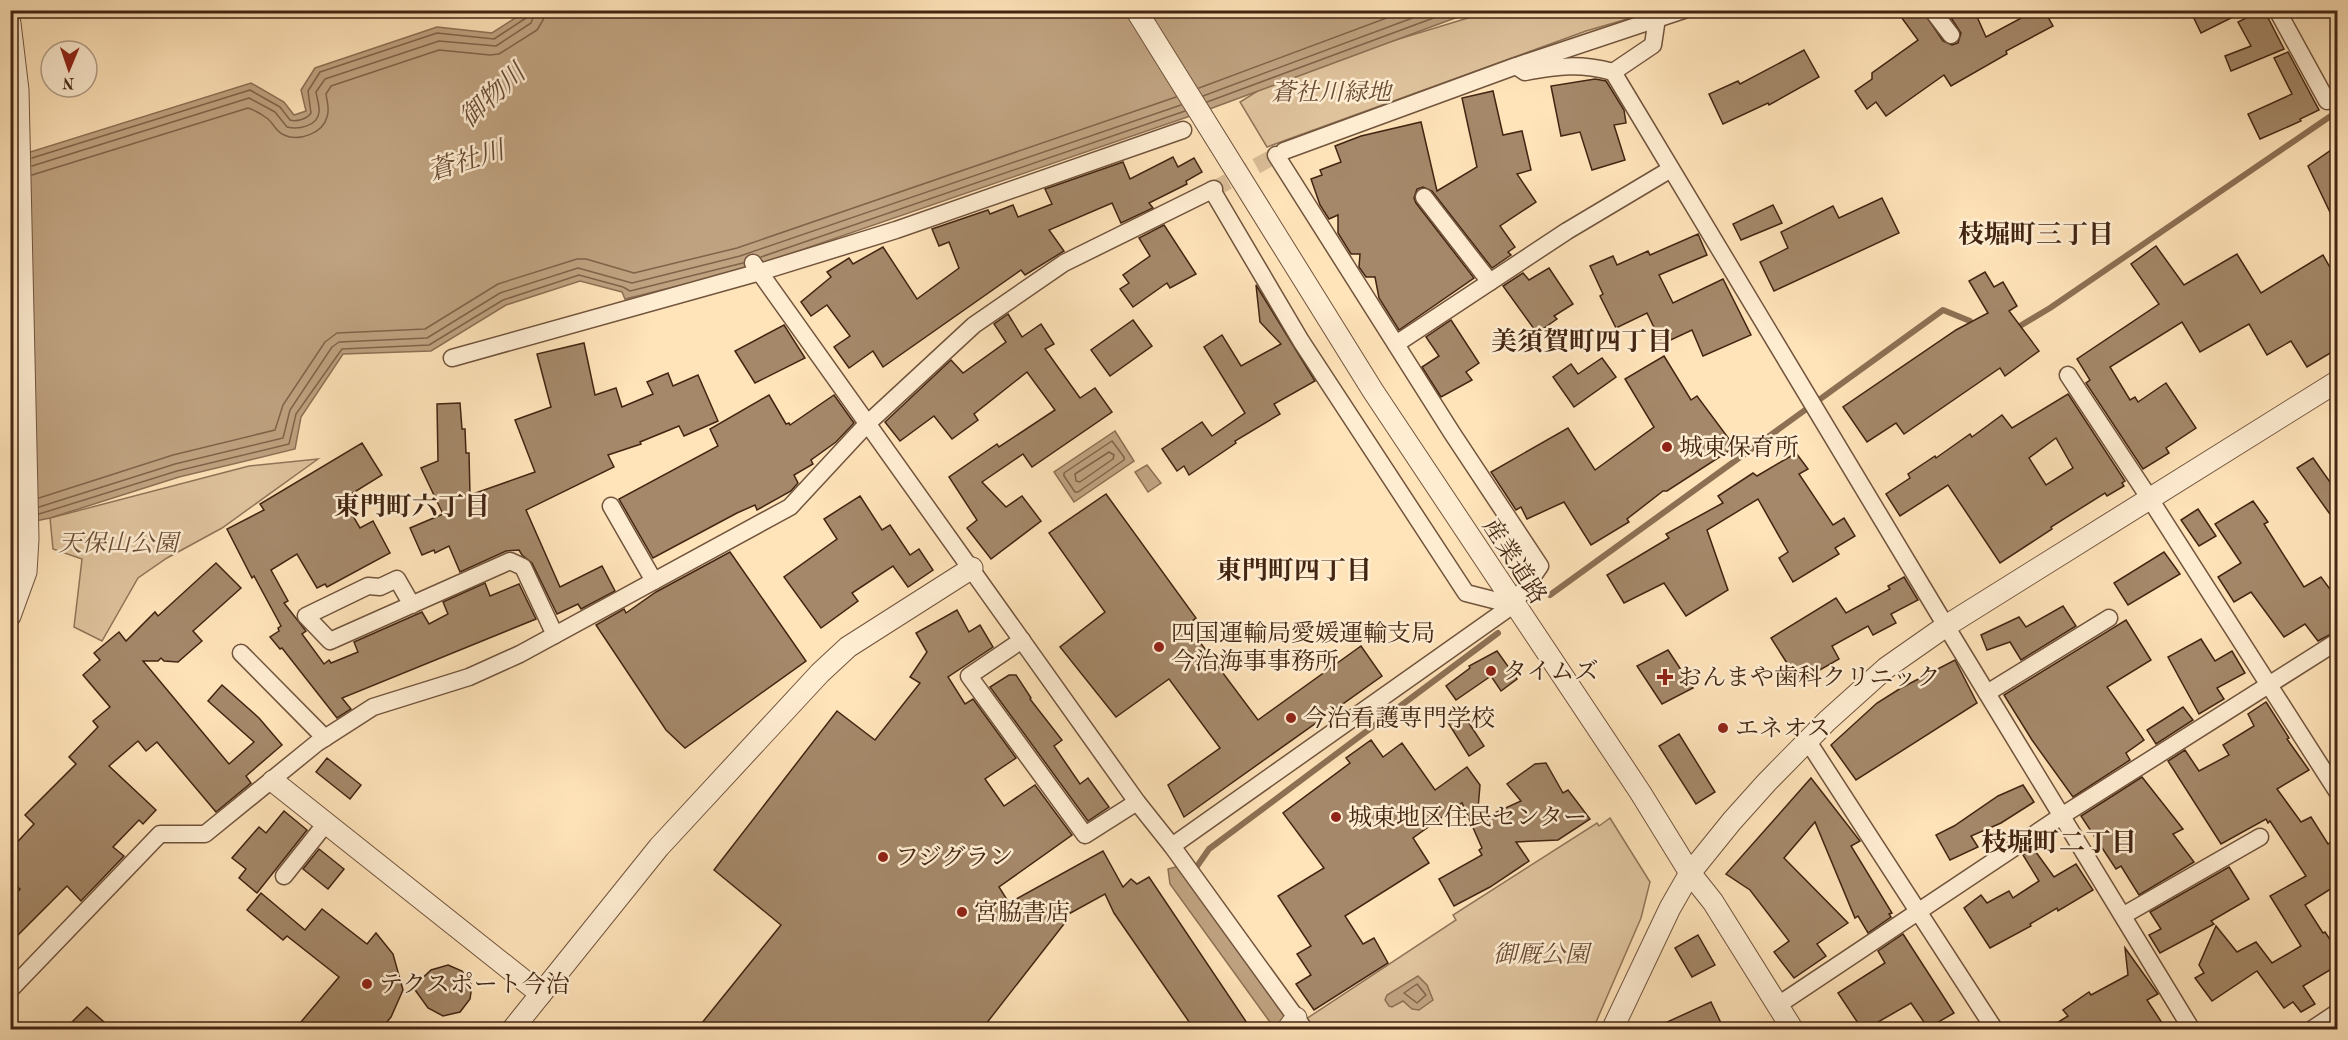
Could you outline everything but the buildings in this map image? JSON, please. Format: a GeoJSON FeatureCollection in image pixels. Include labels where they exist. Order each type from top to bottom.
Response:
{"type":"FeatureCollection","features":[{"type":"Feature","properties":{"kind":"street","name":"産業道路"},"geometry":{"type":"LineString","coordinates":[[1136,10],[1367,381],[1640,792],[1690,873],[1713,902],[1793,1029]]}},
{"type":"Feature","properties":{"kind":"street"},"geometry":{"type":"LineString","coordinates":[[1172,846],[1514,605],[1540,566],[1396,344],[1280,153],[1516,66],[1684,10]]}},
{"type":"Feature","properties":{"kind":"street"},"geometry":{"type":"LineString","coordinates":[[1932,10],[1951,35]]}},
{"type":"Feature","properties":{"kind":"street"},"geometry":{"type":"LineString","coordinates":[[2277,10],[2327,101]]}},
{"type":"Feature","properties":{"kind":"street"},"geometry":{"type":"LineString","coordinates":[[1613,72],[1653,45],[1658,18]]}},
{"type":"Feature","properties":{"kind":"street"},"geometry":{"type":"LineString","coordinates":[[10,23],[18,90],[28,540],[26,572],[10,616]]}},
{"type":"Feature","properties":{"kind":"street"},"geometry":{"type":"LineString","coordinates":[[1516,66],[1525,72],[1560,66],[1590,66],[1613,72],[1946,626],[2193,1029]]}},
{"type":"Feature","properties":{"kind":"street"},"geometry":{"type":"LineString","coordinates":[[452,358],[757,268],[896,230],[1183,130]]}},
{"type":"Feature","properties":{"kind":"street"},"geometry":{"type":"LineString","coordinates":[[1396,344],[1567,231],[1671,169]]}},
{"type":"Feature","properties":{"kind":"street"},"geometry":{"type":"LineString","coordinates":[[10,990],[160,834],[205,834],[325,738],[373,707],[469,677],[520,654],[790,507],[868,423],[974,325],[1064,263],[1213,190],[1301,341],[1466,593],[1514,605]]}},
{"type":"Feature","properties":{"kind":"street"},"geometry":{"type":"LineString","coordinates":[[1424,197],[1490,282]]}},
{"type":"Feature","properties":{"kind":"street"},"geometry":{"type":"LineString","coordinates":[[757,268],[1137,802],[1172,846],[1296,1026]]}},
{"type":"Feature","properties":{"kind":"street"},"geometry":{"type":"LineString","coordinates":[[2068,375],[2150,499],[2337,793]]}},
{"type":"Feature","properties":{"kind":"street"},"geometry":{"type":"LineString","coordinates":[[1612,1029],[1690,873],[1767,782],[1807,740],[1886,668],[1946,626],[2337,381]]}},
{"type":"Feature","properties":{"kind":"street"},"geometry":{"type":"LineString","coordinates":[[611,506],[654,581]]}},
{"type":"Feature","properties":{"kind":"street"},"geometry":{"type":"LineString","coordinates":[[411,605],[398,579],[380,587],[368,586],[306,616],[330,641],[411,605],[510,561],[523,567],[555,635]]}},
{"type":"Feature","properties":{"kind":"street"},"geometry":{"type":"LineString","coordinates":[[512,1029],[659,847],[819,673],[848,647],[972,568]]}},
{"type":"Feature","properties":{"kind":"street"},"geometry":{"type":"LineString","coordinates":[[1987,693],[2109,618]]}},
{"type":"Feature","properties":{"kind":"street"},"geometry":{"type":"LineString","coordinates":[[1022,640],[969,676],[1085,835],[1137,802]]}},
{"type":"Feature","properties":{"kind":"street"},"geometry":{"type":"LineString","coordinates":[[1778,1005],[2063,815],[2337,641]]}},
{"type":"Feature","properties":{"kind":"street"},"geometry":{"type":"LineString","coordinates":[[241,653],[325,738]]}},
{"type":"Feature","properties":{"kind":"street"},"geometry":{"type":"LineString","coordinates":[[1807,740],[1995,1029]]}},
{"type":"Feature","properties":{"kind":"street"},"geometry":{"type":"LineString","coordinates":[[273,781],[541,994]]}},
{"type":"Feature","properties":{"kind":"street"},"geometry":{"type":"LineString","coordinates":[[284,876],[327,822]]}},
{"type":"Feature","properties":{"kind":"street"},"geometry":{"type":"LineString","coordinates":[[2124,915],[2260,837]]}},
{"type":"Feature","properties":{"kind":"street"},"geometry":{"type":"LineString","coordinates":[[2311,1029],[2337,1012]]}},
{"type":"Feature","properties":{"kind":"green space","name":"蒼社川緑地"},"geometry":{"type":"Polygon","coordinates":[[[1491,11],[1655,11],[1586,31],[1267,147],[1240,102],[1272,82],[1323,62],[1491,11]]]}},
{"type":"Feature","properties":{"kind":"green space","name":"天保山公園"},"geometry":{"type":"Polygon","coordinates":[[[318,459],[222,528],[167,558],[138,578],[102,641],[74,627],[82,559],[53,549],[50,518],[249,466],[318,459]]]}},
{"type":"Feature","properties":{"kind":"green space","name":"御厩公園"},"geometry":{"type":"Polygon","coordinates":[[[1610,818],[1650,882],[1641,918],[1593,1029],[1313,1030],[1306,1019],[1456,920],[1453,915],[1597,823],[1599,826],[1610,818]]]}},
{"type":"Feature","properties":{"kind":"water"},"geometry":{"type":"Polygon","coordinates":[[[579,10],[581,12],[1474,11],[1196,114],[746,269],[625,299],[622,292],[580,281],[506,305],[431,351],[343,354],[301,417],[295,449],[179,477],[50,518],[11,526],[11,158],[251,83],[284,102],[294,115],[306,111],[301,90],[315,68],[437,27],[492,33],[526,11],[579,10]]]}},
{"type":"Feature","properties":{"kind":"water"},"geometry":{"type":"Polygon","coordinates":[[[1115,431],[1134,461],[1074,502],[1054,472],[1115,431]]]}},
{"type":"Feature","properties":{"kind":"water"},"geometry":{"type":"Polygon","coordinates":[[[1147,465],[1161,483],[1148,492],[1135,472],[1147,465]]]}},
{"type":"Feature","properties":{"kind":"water"},"geometry":{"type":"Polygon","coordinates":[[[1179,866],[1294,1029],[1275,1029],[1170,884],[1168,869],[1179,866]]]}},
{"type":"Feature","properties":{"kind":"water"},"geometry":{"type":"Polygon","coordinates":[[[1418,976],[1427,985],[1433,1000],[1419,1010],[1412,1009],[1403,1001],[1392,1007],[1389,1006],[1385,1000],[1387,995],[1418,976]]]}},
{"type":"Feature","properties":{"kind":"waterway"},"geometry":{"type":"LineString","coordinates":[[2015,329],[2050,308],[2338,111]]}},
{"type":"Feature","properties":{"kind":"waterway"},"geometry":{"type":"LineString","coordinates":[[1550,595],[1943,310],[1970,321],[1975,329]]}},
{"type":"Feature","properties":{"kind":"waterway"},"geometry":{"type":"LineString","coordinates":[[1193,872],[1209,849],[1498,633]]}},
{"type":"Feature","properties":{"kind":"tunnel"},"geometry":{"type":"LineString","coordinates":[[1214,189],[1284,151]]}},
{"type":"Feature","properties":{"kind":"place","name":"城東保育所"},"geometry":{"type":"Point","coordinates":[1667,447]}},
{"type":"Feature","properties":{"kind":"place","name":"四国運輸局愛媛運輸支局 今治海事事務所"},"geometry":{"type":"Point","coordinates":[1159,647]}},
{"type":"Feature","properties":{"kind":"place","name":"タイムズ"},"geometry":{"type":"Point","coordinates":[1491,671]}},
{"type":"Feature","properties":{"kind":"place","name":"おんまや歯科クリニック"},"geometry":{"type":"Point","coordinates":[1665,677]}},
{"type":"Feature","properties":{"kind":"place","name":"今治看護専門学校"},"geometry":{"type":"Point","coordinates":[1291,718]}},
{"type":"Feature","properties":{"kind":"place","name":"エネオス"},"geometry":{"type":"Point","coordinates":[1723,728]}},
{"type":"Feature","properties":{"kind":"place","name":"城東地区住民センター"},"geometry":{"type":"Point","coordinates":[1336,817]}},
{"type":"Feature","properties":{"kind":"place","name":"フジグラン"},"geometry":{"type":"Point","coordinates":[883,857]}},
{"type":"Feature","properties":{"kind":"place","name":"宮脇書店"},"geometry":{"type":"Point","coordinates":[962,912]}},
{"type":"Feature","properties":{"kind":"place","name":"テクスポート今治"},"geometry":{"type":"Point","coordinates":[367,984]}},
{"type":"Feature","properties":{"kind":"district","name":"枝堀町三丁目"},"geometry":{"type":"Point","coordinates":[2036,234]}},
{"type":"Feature","properties":{"kind":"district","name":"美須賀町四丁目"},"geometry":{"type":"Point","coordinates":[1582,341]}},
{"type":"Feature","properties":{"kind":"district","name":"東門町六丁目"},"geometry":{"type":"Point","coordinates":[412,506]}},
{"type":"Feature","properties":{"kind":"district","name":"東門町四丁目"},"geometry":{"type":"Point","coordinates":[1294,570]}},
{"type":"Feature","properties":{"kind":"district","name":"枝堀町二丁目"},"geometry":{"type":"Point","coordinates":[2059,842]}},
{"type":"Feature","properties":{"kind":"water label","name":"御物川"},"geometry":{"type":"Point","coordinates":[492,95]}},
{"type":"Feature","properties":{"kind":"water label","name":"蒼社川"},"geometry":{"type":"Point","coordinates":[466,160]}}]}
